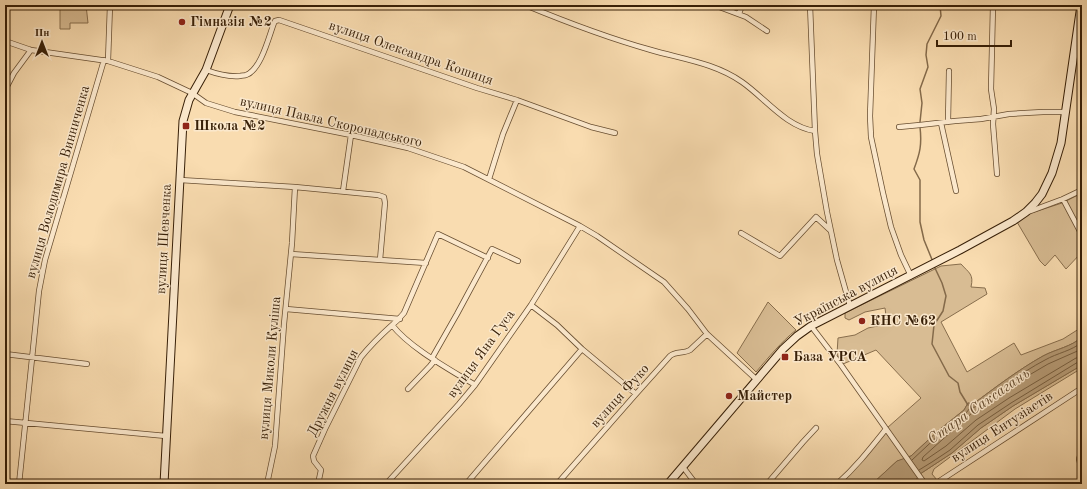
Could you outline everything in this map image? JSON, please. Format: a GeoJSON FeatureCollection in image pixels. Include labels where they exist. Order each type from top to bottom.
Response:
{"type":"FeatureCollection","features":[{"type":"Feature","properties":{"kind":"street","name":"вулиця Володимира Винниченка"},"geometry":{"type":"LineString","coordinates":[[19,484],[39,291],[45,260],[106,61],[110,5]]}},
{"type":"Feature","properties":{"kind":"street","name":"вулиця Шевченка"},"geometry":{"type":"LineString","coordinates":[[164,484],[183,121],[192,93],[206,70],[230,5]]}},
{"type":"Feature","properties":{"kind":"street"},"geometry":{"type":"LineString","coordinates":[[525,5],[622,41],[722,70],[742,82],[789,120],[800,127],[815,131]]}},
{"type":"Feature","properties":{"kind":"street"},"geometry":{"type":"LineString","coordinates":[[714,5],[746,16],[767,31]]}},
{"type":"Feature","properties":{"kind":"street"},"geometry":{"type":"LineString","coordinates":[[739,14],[742,5]]}},
{"type":"Feature","properties":{"kind":"street"},"geometry":{"type":"LineString","coordinates":[[810,5],[817,154],[830,230],[850,306]]}},
{"type":"Feature","properties":{"kind":"street"},"geometry":{"type":"LineString","coordinates":[[874,5],[870,116],[871,137],[891,227],[901,255],[911,276]]}},
{"type":"Feature","properties":{"kind":"street"},"geometry":{"type":"LineString","coordinates":[[993,5],[991,88],[994,109],[993,124],[998,174]]}},
{"type":"Feature","properties":{"kind":"street"},"geometry":{"type":"LineString","coordinates":[[1026,212],[1042,194],[1052,173],[1061,143],[1081,5]]}},
{"type":"Feature","properties":{"kind":"street","name":"вулиця Олександра Кошиця"},"geometry":{"type":"LineString","coordinates":[[206,70],[217,74],[231,76],[246,75],[255,68],[274,23],[275,21],[279,20],[477,88],[518,100],[591,127],[615,133]]}},
{"type":"Feature","properties":{"kind":"street","name":"вулиця Павла Скоропадського"},"geometry":{"type":"LineString","coordinates":[[5,41],[31,50],[106,61],[158,77],[192,93],[206,103],[235,112],[408,148],[464,167],[580,226],[664,282],[688,309],[707,334],[757,380]]}},
{"type":"Feature","properties":{"kind":"street"},"geometry":{"type":"LineString","coordinates":[[5,90],[14,73],[31,50]]}},
{"type":"Feature","properties":{"kind":"street"},"geometry":{"type":"LineString","coordinates":[[948,122],[949,70]]}},
{"type":"Feature","properties":{"kind":"street"},"geometry":{"type":"LineString","coordinates":[[489,179],[503,134],[518,100]]}},
{"type":"Feature","properties":{"kind":"street"},"geometry":{"type":"LineString","coordinates":[[899,126],[942,123],[955,120],[982,119],[1010,114],[1066,112]]}},
{"type":"Feature","properties":{"kind":"street"},"geometry":{"type":"LineString","coordinates":[[942,123],[956,190]]}},
{"type":"Feature","properties":{"kind":"street"},"geometry":{"type":"LineString","coordinates":[[343,191],[351,135]]}},
{"type":"Feature","properties":{"kind":"street"},"geometry":{"type":"LineString","coordinates":[[180,180],[295,187],[381,195],[384,197],[385,203],[380,260]]}},
{"type":"Feature","properties":{"kind":"street","name":"вулиця Миколи Куліша"},"geometry":{"type":"LineString","coordinates":[[268,484],[274,446],[291,254],[295,187]]}},
{"type":"Feature","properties":{"kind":"street","name":"Українська вулиця"},"geometry":{"type":"LineString","coordinates":[[668,484],[790,342],[811,326],[941,261],[1013,221],[1026,212],[1063,199],[1082,190]]}},
{"type":"Feature","properties":{"kind":"street"},"geometry":{"type":"LineString","coordinates":[[1063,199],[1082,235]]}},
{"type":"Feature","properties":{"kind":"street"},"geometry":{"type":"LineString","coordinates":[[741,233],[780,256],[816,217],[830,230]]}},
{"type":"Feature","properties":{"kind":"street","name":"вулиця Яна Гуса"},"geometry":{"type":"LineString","coordinates":[[386,484],[460,404],[475,385],[531,305],[580,226]]}},
{"type":"Feature","properties":{"kind":"street","name":"Дружня вулиця"},"geometry":{"type":"LineString","coordinates":[[318,484],[322,470],[314,461],[313,456],[325,429],[361,357],[392,325],[400,319],[438,234],[488,258]]}},
{"type":"Feature","properties":{"kind":"street"},"geometry":{"type":"LineString","coordinates":[[408,389],[430,366],[492,249],[518,261]]}},
{"type":"Feature","properties":{"kind":"street"},"geometry":{"type":"LineString","coordinates":[[291,254],[426,263]]}},
{"type":"Feature","properties":{"kind":"street"},"geometry":{"type":"LineString","coordinates":[[531,305],[557,326],[582,350],[636,394]]}},
{"type":"Feature","properties":{"kind":"street"},"geometry":{"type":"LineString","coordinates":[[286,309],[400,319]]}},
{"type":"Feature","properties":{"kind":"street"},"geometry":{"type":"LineString","coordinates":[[392,325],[398,333],[416,348],[475,385]]}},
{"type":"Feature","properties":{"kind":"street"},"geometry":{"type":"LineString","coordinates":[[811,326],[841,365],[925,484]]}},
{"type":"Feature","properties":{"kind":"street","name":"вулиця Фуко"},"geometry":{"type":"LineString","coordinates":[[557,484],[670,356],[675,353],[690,350],[707,334]]}},
{"type":"Feature","properties":{"kind":"street"},"geometry":{"type":"LineString","coordinates":[[466,484],[582,350]]}},
{"type":"Feature","properties":{"kind":"street"},"geometry":{"type":"LineString","coordinates":[[5,354],[87,364]]}},
{"type":"Feature","properties":{"kind":"street","name":"вулиця Ентузіастів"},"geometry":{"type":"LineString","coordinates":[[935,484],[1082,388]]}},
{"type":"Feature","properties":{"kind":"street"},"geometry":{"type":"LineString","coordinates":[[5,421],[166,436]]}},
{"type":"Feature","properties":{"kind":"street"},"geometry":{"type":"LineString","coordinates":[[767,484],[816,428]]}},
{"type":"Feature","properties":{"kind":"street"},"geometry":{"type":"LineString","coordinates":[[837,484],[867,454],[886,429]]}},
{"type":"Feature","properties":{"kind":"street"},"geometry":{"type":"LineString","coordinates":[[1082,450],[1079,459],[1082,471]]}},
{"type":"Feature","properties":{"kind":"street"},"geometry":{"type":"LineString","coordinates":[[683,467],[696,484]]}},
{"type":"Feature","properties":{"kind":"shaded area"},"geometry":{"type":"Polygon","coordinates":[[[60,5],[86,5],[88,23],[70,23],[70,29],[60,29],[60,5]]]}},
{"type":"Feature","properties":{"kind":"shaded area"},"geometry":{"type":"Polygon","coordinates":[[[1082,193],[1082,252],[1066,269],[1055,255],[1045,266],[1040,261],[1017,222],[1028,214],[1062,203],[1082,193]]]}},
{"type":"Feature","properties":{"kind":"shaded area"},"geometry":{"type":"Polygon","coordinates":[[[961,264],[971,276],[971,287],[985,288],[987,294],[941,322],[967,372],[1014,343],[1021,355],[1063,339],[1082,327],[1082,337],[1068,346],[1034,361],[973,404],[968,403],[964,410],[939,430],[911,456],[907,457],[887,428],[921,398],[876,350],[843,364],[837,354],[838,338],[855,335],[868,328],[887,324],[885,308],[865,312],[849,320],[845,318],[845,313],[941,266],[961,264]]]}},
{"type":"Feature","properties":{"kind":"shaded area"},"geometry":{"type":"Polygon","coordinates":[[[768,302],[796,330],[780,345],[756,372],[737,353],[768,302]]]}},
{"type":"Feature","properties":{"kind":"shaded area"},"geometry":{"type":"Polygon","coordinates":[[[1082,365],[1082,368],[1015,409],[934,469],[932,474],[937,480],[927,484],[920,474],[952,453],[981,428],[1013,406],[1082,365]]]}},
{"type":"Feature","properties":{"kind":"shaded area"},"geometry":{"type":"Polygon","coordinates":[[[885,430],[905,459],[897,461],[872,484],[837,484],[885,430]]]}},
{"type":"Feature","properties":{"kind":"water","name":"Стара Саксагань"},"geometry":{"type":"Polygon","coordinates":[[[1082,337],[1082,365],[1013,406],[981,428],[952,453],[920,474],[913,484],[872,484],[897,461],[911,456],[939,430],[964,410],[968,403],[973,404],[1034,361],[1068,346],[1082,337]]]}},
{"type":"Feature","properties":{"kind":"waterway"},"geometry":{"type":"LineString","coordinates":[[920,122],[922,103],[920,89],[928,67],[926,55],[927,44],[941,16],[940,5]]}},
{"type":"Feature","properties":{"kind":"waterway"},"geometry":{"type":"LineString","coordinates":[[920,127],[920,149],[914,169],[920,180],[920,222],[924,240],[933,262]]}},
{"type":"Feature","properties":{"kind":"waterway","name":"Стара Саксагань"},"geometry":{"type":"LineString","coordinates":[[934,266],[946,296],[943,311],[934,325],[932,344],[949,376],[958,383],[960,392],[968,405]]}},
{"type":"Feature","properties":{"kind":"place","name":"Гімназія №2"},"geometry":{"type":"Point","coordinates":[182,22]}},
{"type":"Feature","properties":{"kind":"place","name":"Школа №2"},"geometry":{"type":"Point","coordinates":[186,126]}},
{"type":"Feature","properties":{"kind":"place","name":"КНС №62"},"geometry":{"type":"Point","coordinates":[862,321]}},
{"type":"Feature","properties":{"kind":"place","name":"База УРСА"},"geometry":{"type":"Point","coordinates":[785,357]}},
{"type":"Feature","properties":{"kind":"place","name":"Майстер"},"geometry":{"type":"Point","coordinates":[729,396]}}]}
